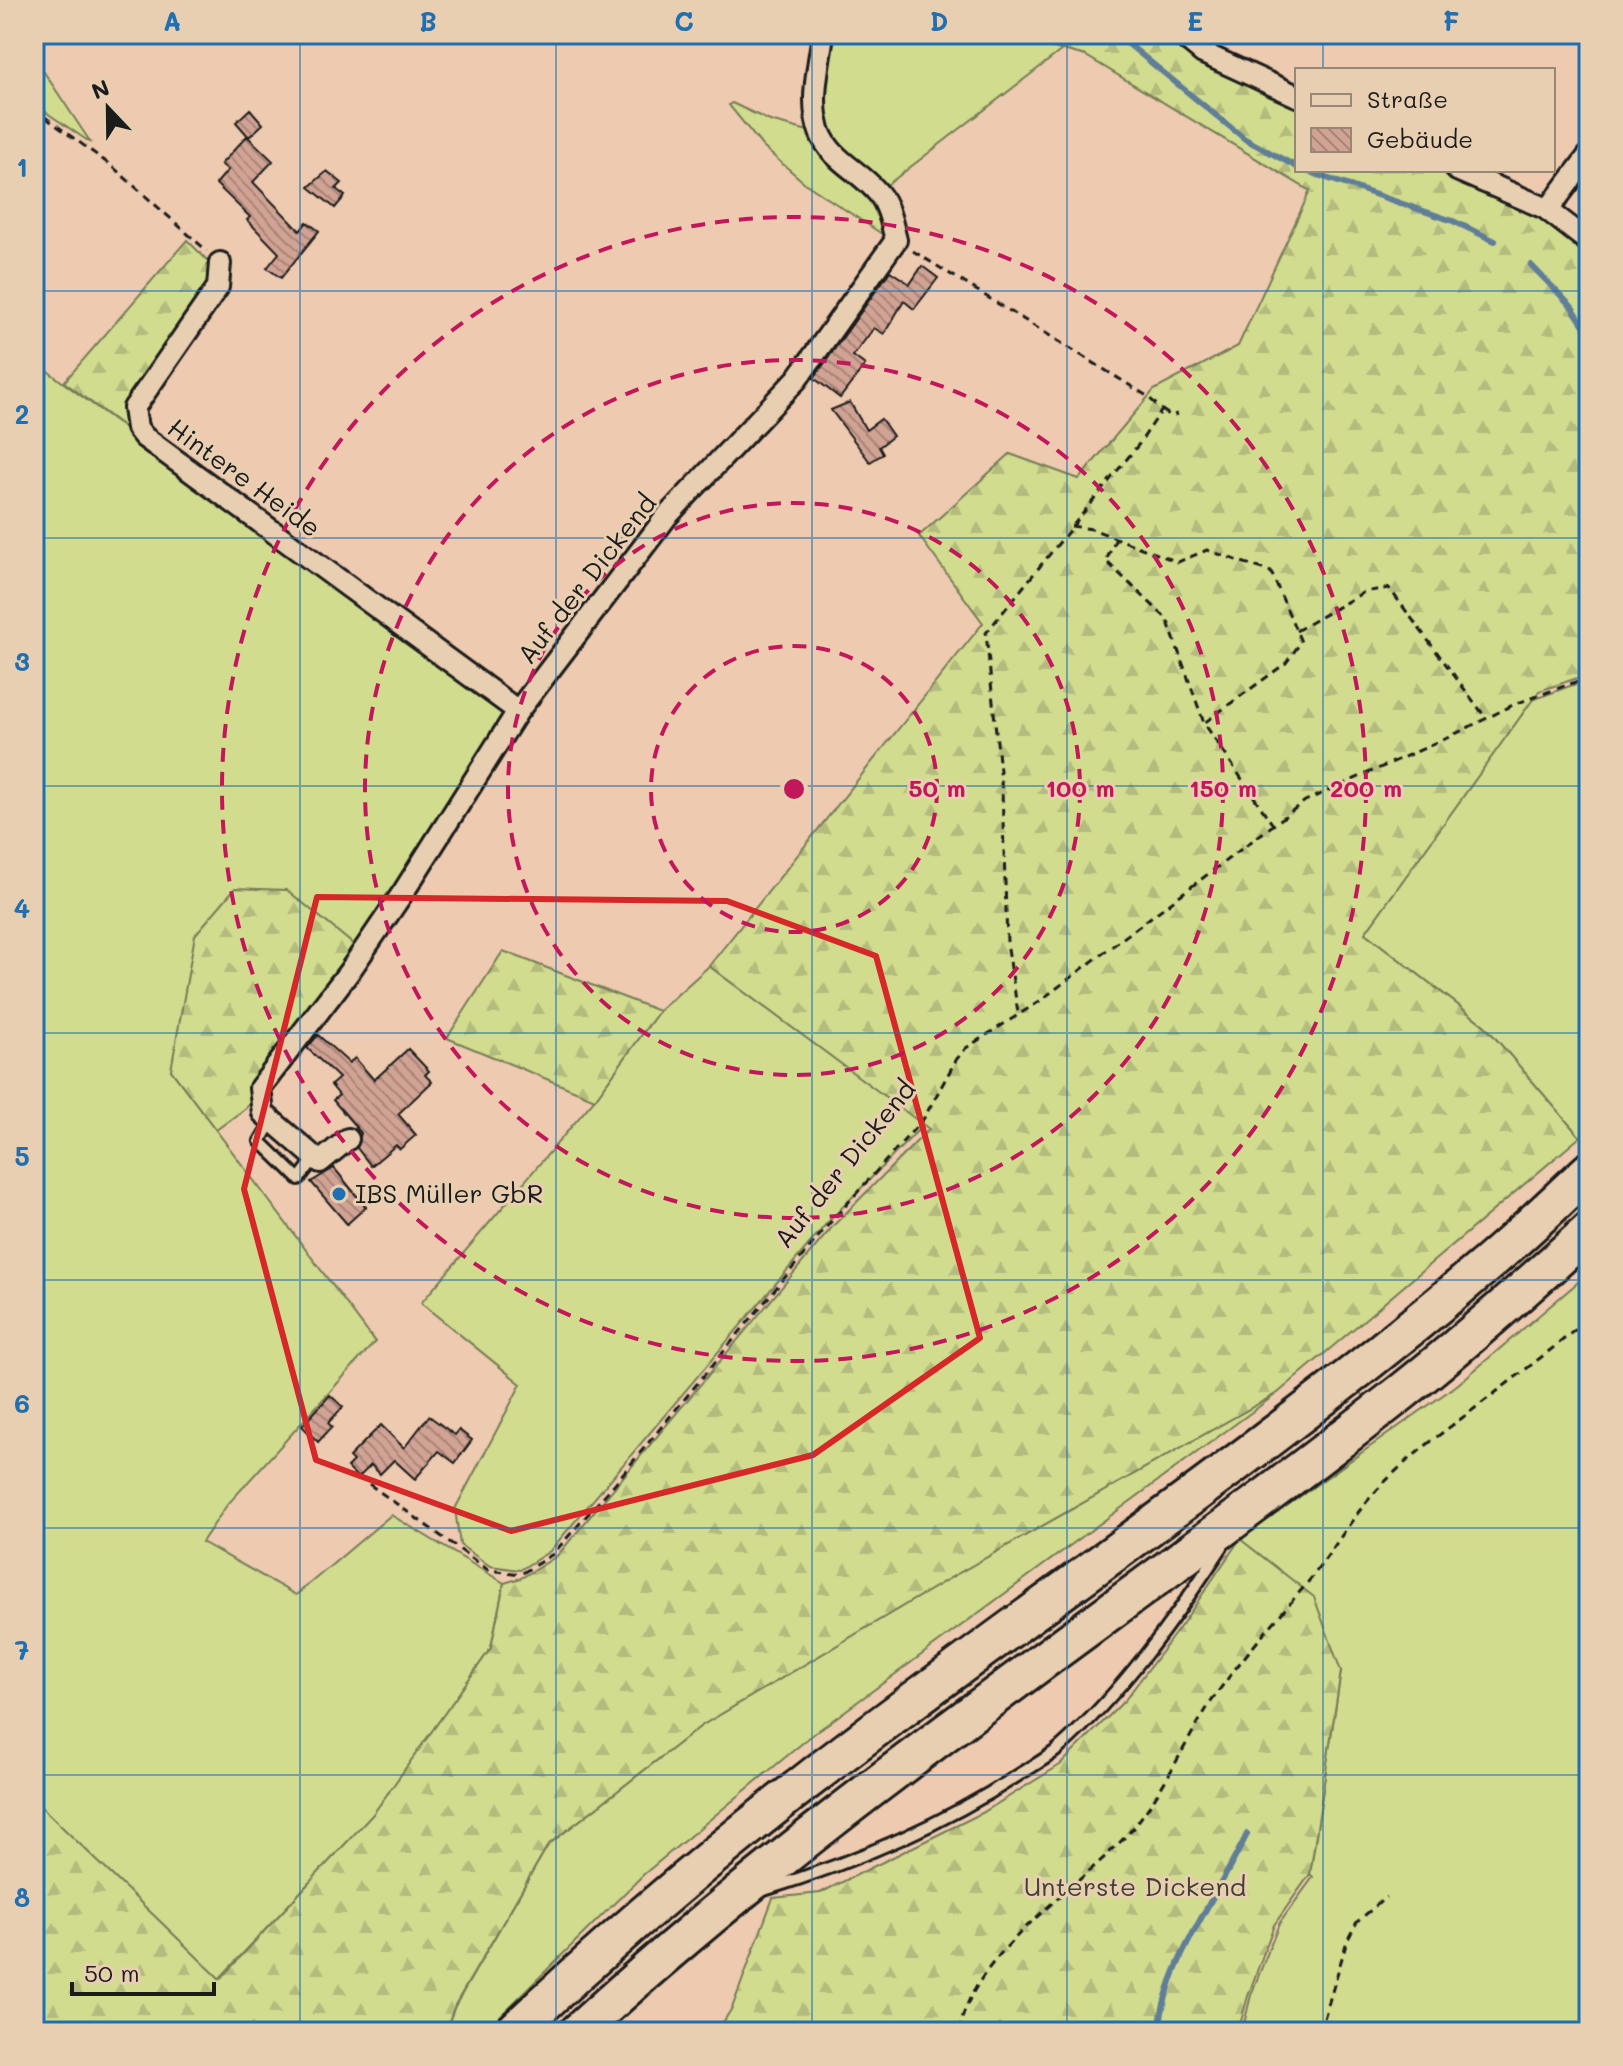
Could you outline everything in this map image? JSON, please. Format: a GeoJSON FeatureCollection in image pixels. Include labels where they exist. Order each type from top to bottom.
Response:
{"type":"FeatureCollection","features":[{"type":"Feature","properties":{"kind":"highway"},"geometry":{"type":"LineString","coordinates":[[513,2032],[592,1958],[743,1830],[873,1730],[1172,1511],[1392,1342],[1483,1268],[1589,1171]]}},
{"type":"Feature","properties":{"kind":"highway"},"geometry":{"type":"LineString","coordinates":[[578,2032],[728,1901],[1005,1687],[1246,1511],[1403,1391],[1589,1231]]}},
{"type":"Feature","properties":{"kind":"street"},"geometry":{"type":"LineString","coordinates":[[823,34],[816,96],[820,131],[834,155],[880,194],[896,240]]}},
{"type":"Feature","properties":{"kind":"street"},"geometry":{"type":"LineString","coordinates":[[1180,34],[1203,53],[1295,95]]}},
{"type":"Feature","properties":{"kind":"street"},"geometry":{"type":"LineString","coordinates":[[1548,210],[1589,155]]}},
{"type":"Feature","properties":{"kind":"street"},"geometry":{"type":"LineString","coordinates":[[1462,172],[1548,210],[1589,242]]}},
{"type":"Feature","properties":{"kind":"street","name":"Auf der Dickend"},"geometry":{"type":"LineString","coordinates":[[348,1139],[320,1162],[263,1113],[260,1088],[365,949],[518,711],[667,516],[797,379],[896,240]]}},
{"type":"Feature","properties":{"kind":"street","name":"Hintere Heide"},"geometry":{"type":"LineString","coordinates":[[220,263],[218,287],[134,408],[137,428],[156,446],[518,711]]}},
{"type":"Feature","properties":{"kind":"lane"},"geometry":{"type":"LineString","coordinates":[[728,1901],[823,1872],[899,1839],[982,1799],[1057,1750],[1117,1688],[1181,1609],[1246,1511]]}},
{"type":"Feature","properties":{"kind":"path"},"geometry":{"type":"LineString","coordinates":[[34,109],[113,167],[220,263]]}},
{"type":"Feature","properties":{"kind":"path"},"geometry":{"type":"LineString","coordinates":[[896,240],[1147,396],[1171,416],[1177,414]]}},
{"type":"Feature","properties":{"kind":"path"},"geometry":{"type":"LineString","coordinates":[[1018,1013],[1007,942],[1002,791],[986,633],[1139,444],[1162,410]]}},
{"type":"Feature","properties":{"kind":"path"},"geometry":{"type":"LineString","coordinates":[[1071,526],[1092,529],[1178,562],[1207,550],[1271,572],[1301,642],[1286,663],[1204,723]]}},
{"type":"Feature","properties":{"kind":"path"},"geometry":{"type":"LineString","coordinates":[[1116,538],[1106,561],[1167,619],[1204,723],[1273,825]]}},
{"type":"Feature","properties":{"kind":"path"},"geometry":{"type":"LineString","coordinates":[[1296,631],[1364,592],[1389,588],[1486,718]]}},
{"type":"Feature","properties":{"kind":"path","name":"Auf der Dickend"},"geometry":{"type":"LineString","coordinates":[[369,1484],[488,1570],[521,1574],[553,1554],[829,1224],[924,1118],[956,1060],[966,1048],[1037,1003],[1305,801],[1515,704],[1589,677]]}},
{"type":"Feature","properties":{"kind":"path"},"geometry":{"type":"LineString","coordinates":[[959,2032],[963,2014],[978,1984],[1006,1949],[1045,1909],[1098,1865],[1133,1827],[1162,1788],[1227,1679],[1310,1580],[1370,1498],[1432,1440],[1589,1318]]}},
{"type":"Feature","properties":{"kind":"path"},"geometry":{"type":"LineString","coordinates":[[1320,2032],[1347,1941],[1357,1922],[1386,1897]]}},
{"type":"Feature","properties":{"kind":"highlighted area"},"geometry":{"type":"Polygon","coordinates":[[[317,897],[727,901],[876,956],[980,1338],[813,1455],[511,1531],[316,1460],[244,1189],[317,897]]]}},
{"type":"Feature","properties":{"kind":"green space"},"geometry":{"type":"Polygon","coordinates":[[[825,34],[1048,34],[1043,45],[1062,50],[882,189],[831,142],[820,91],[825,34]]]}},
{"type":"Feature","properties":{"kind":"green space"},"geometry":{"type":"Polygon","coordinates":[[[1048,34],[1170,34],[1201,59],[1295,100],[1295,172],[1453,172],[1546,215],[1589,252],[1589,674],[1539,691],[1365,933],[1485,1026],[1580,1137],[1279,1392],[950,1578],[701,1726],[548,1845],[455,2005],[445,2032],[34,2032],[34,1800],[220,1979],[373,1814],[491,1648],[504,1583],[521,1578],[557,1556],[833,1226],[929,1129],[709,966],[983,623],[919,536],[1010,454],[1079,479],[1154,390],[1238,346],[1310,191],[1086,56],[1043,45],[1048,34]]]}},
{"type":"Feature","properties":{"kind":"green space"},"geometry":{"type":"Polygon","coordinates":[[[34,57],[91,143],[34,104],[34,57]]]}},
{"type":"Feature","properties":{"kind":"green space"},"geometry":{"type":"Polygon","coordinates":[[[732,103],[770,121],[812,132],[874,198],[885,236],[806,184],[763,147],[729,105],[732,103]]]}},
{"type":"Feature","properties":{"kind":"green space"},"geometry":{"type":"Polygon","coordinates":[[[187,240],[212,265],[213,279],[176,342],[132,433],[64,382],[187,240]]]}},
{"type":"Feature","properties":{"kind":"green space"},"geometry":{"type":"Polygon","coordinates":[[[34,361],[510,713],[358,949],[171,1070],[375,1342],[227,1505],[202,1542],[296,1595],[391,1515],[504,1583],[491,1648],[373,1815],[219,1979],[34,1800],[34,361]]]}},
{"type":"Feature","properties":{"kind":"green space"},"geometry":{"type":"Polygon","coordinates":[[[1589,679],[1589,1129],[1580,1137],[1485,1026],[1365,933],[1532,700],[1589,679]]]}},
{"type":"Feature","properties":{"kind":"green space"},"geometry":{"type":"Polygon","coordinates":[[[235,888],[287,890],[365,954],[246,1108],[216,1130],[171,1070],[195,935],[235,888]]]}},
{"type":"Feature","properties":{"kind":"green space"},"geometry":{"type":"Polygon","coordinates":[[[503,951],[659,1011],[595,1099],[447,1038],[503,951]]]}},
{"type":"Feature","properties":{"kind":"green space"},"geometry":{"type":"Polygon","coordinates":[[[709,966],[924,1124],[827,1223],[550,1551],[520,1570],[490,1566],[460,1545],[455,1509],[521,1384],[421,1303],[595,1099],[659,1011],[709,966]]]}},
{"type":"Feature","properties":{"kind":"green space"},"geometry":{"type":"Polygon","coordinates":[[[1589,1273],[1589,2032],[1242,2032],[1251,1995],[1279,1924],[1313,1877],[1310,1874],[1341,1671],[1240,1539],[1457,1385],[1589,1273]]]}},
{"type":"Feature","properties":{"kind":"green space"},"geometry":{"type":"Polygon","coordinates":[[[1279,1392],[811,1736],[644,1874],[484,2032],[445,2032],[455,2006],[548,1845],[701,1726],[950,1578],[1279,1392]]]}},
{"type":"Feature","properties":{"kind":"green space","name":"Unterste Dickend"},"geometry":{"type":"Polygon","coordinates":[[[1240,1539],[1314,1597],[1341,1671],[1310,1874],[1274,1925],[1238,2032],[717,2032],[732,2008],[773,1898],[820,1893],[982,1813],[1060,1765],[1125,1700],[1183,1623],[1240,1539]]]}},
{"type":"Feature","properties":{"kind":"building"},"geometry":{"type":"Polygon","coordinates":[[[250,109],[263,124],[249,137],[236,122],[250,109]]]}},
{"type":"Feature","properties":{"kind":"building"},"geometry":{"type":"Polygon","coordinates":[[[247,136],[273,161],[253,182],[300,231],[307,222],[319,231],[281,278],[267,268],[279,253],[247,220],[250,217],[216,184],[228,170],[221,164],[247,136]]]}},
{"type":"Feature","properties":{"kind":"building"},"geometry":{"type":"Polygon","coordinates":[[[327,171],[342,183],[336,189],[345,196],[335,208],[309,187],[327,171]]]}},
{"type":"Feature","properties":{"kind":"building"},"geometry":{"type":"Polygon","coordinates":[[[922,266],[938,278],[914,309],[904,301],[884,334],[874,328],[853,356],[865,365],[840,398],[814,378],[890,271],[910,284],[922,266]]]}},
{"type":"Feature","properties":{"kind":"building"},"geometry":{"type":"Polygon","coordinates":[[[850,402],[866,430],[881,419],[893,436],[879,447],[883,454],[870,462],[831,410],[850,402]]]}},
{"type":"Feature","properties":{"kind":"building"},"geometry":{"type":"Polygon","coordinates":[[[318,1035],[349,1063],[355,1058],[374,1080],[408,1049],[429,1071],[425,1075],[432,1082],[398,1114],[416,1135],[400,1149],[396,1145],[371,1166],[357,1148],[361,1133],[333,1100],[339,1095],[331,1085],[339,1078],[307,1048],[318,1035]]]}},
{"type":"Feature","properties":{"kind":"building","name":"IBS Müller GbR"},"geometry":{"type":"Polygon","coordinates":[[[334,1168],[366,1207],[347,1224],[311,1182],[334,1168]]]}},
{"type":"Feature","properties":{"kind":"building"},"geometry":{"type":"Polygon","coordinates":[[[330,1395],[343,1407],[328,1423],[332,1427],[318,1442],[302,1426],[330,1395]]]}},
{"type":"Feature","properties":{"kind":"building"},"geometry":{"type":"Polygon","coordinates":[[[429,1416],[455,1435],[459,1430],[472,1440],[455,1463],[439,1451],[415,1479],[394,1460],[380,1474],[371,1465],[358,1478],[347,1467],[353,1461],[349,1457],[381,1425],[404,1448],[429,1416]]]}},
{"type":"Feature","properties":{"kind":"waterway"},"geometry":{"type":"LineString","coordinates":[[1116,34],[1245,139],[1295,166]]}},
{"type":"Feature","properties":{"kind":"waterway"},"geometry":{"type":"LineString","coordinates":[[1309,172],[1453,221],[1495,241]]}},
{"type":"Feature","properties":{"kind":"waterway"},"geometry":{"type":"LineString","coordinates":[[1531,265],[1572,307],[1589,333]]}},
{"type":"Feature","properties":{"kind":"waterway"},"geometry":{"type":"LineString","coordinates":[[1159,2032],[1163,2006],[1182,1955],[1247,1834]]}},
{"type":"Feature","properties":{"kind":"place","name":"IBS Müller GbR"},"geometry":{"type":"Point","coordinates":[339,1194]}}]}
